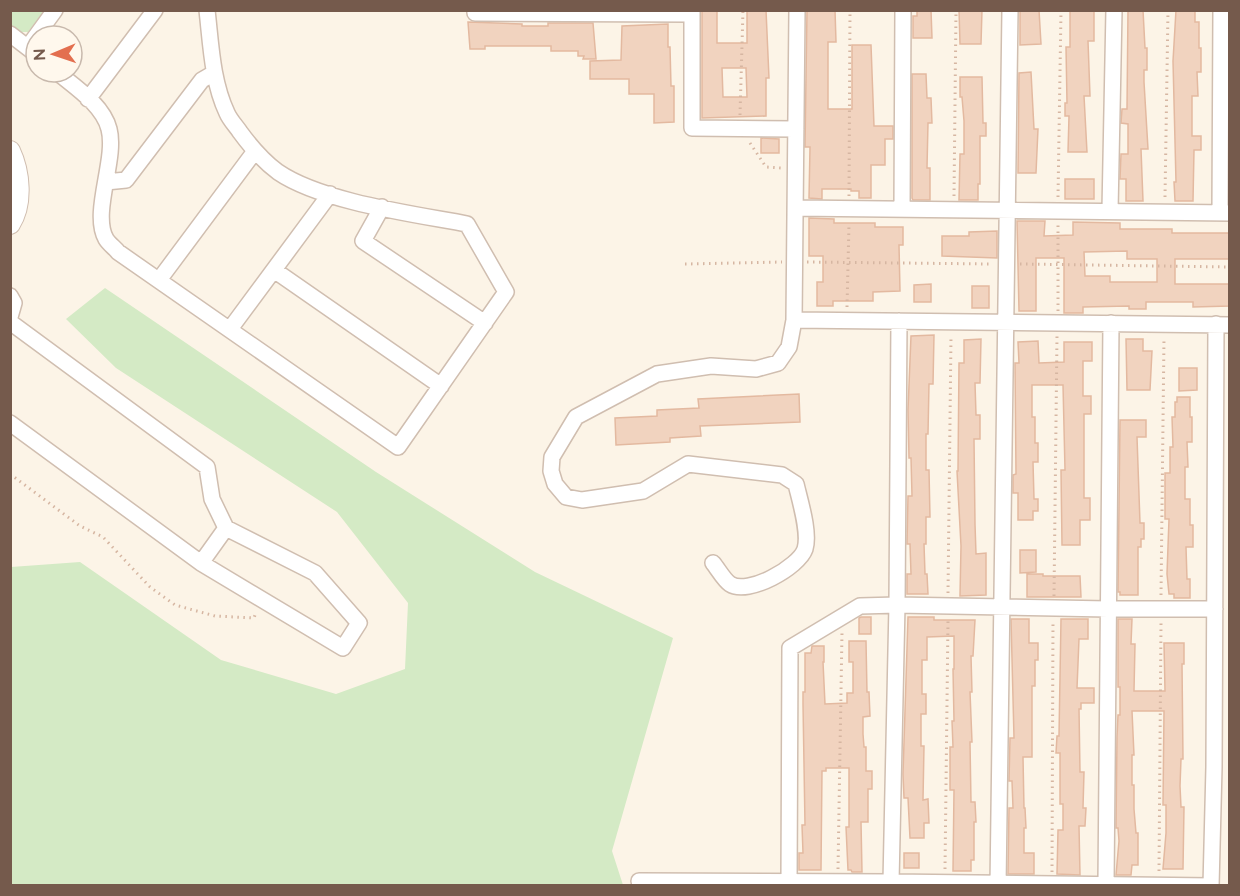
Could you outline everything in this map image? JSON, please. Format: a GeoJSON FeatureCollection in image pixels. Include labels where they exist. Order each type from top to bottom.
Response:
{"type":"FeatureCollection","features":[{"type":"Feature","properties":{"kind":"street"},"geometry":{"type":"LineString","coordinates":[[47,24],[55,10]]}},
{"type":"Feature","properties":{"kind":"street"},"geometry":{"type":"LineString","coordinates":[[88,99],[155,10]]}},
{"type":"Feature","properties":{"kind":"street"},"geometry":{"type":"LineString","coordinates":[[71,84],[102,114],[109,129],[110,148],[102,224],[106,238],[118,252],[398,447],[507,292],[467,224],[382,207],[309,187],[279,172],[255,152],[228,115],[214,73],[207,10]]}},
{"type":"Feature","properties":{"kind":"street"},"geometry":{"type":"LineString","coordinates":[[475,10],[475,13],[692,12],[692,128],[795,129]]}},
{"type":"Feature","properties":{"kind":"street"},"geometry":{"type":"LineString","coordinates":[[713,563],[730,584],[744,589],[758,585],[795,563],[805,549],[806,534],[796,484],[782,475],[688,464],[643,491],[582,500],[567,497],[555,484],[551,471],[552,457],[576,417],[657,374],[711,366],[756,369],[778,363],[789,347],[794,320],[797,10]]}},
{"type":"Feature","properties":{"kind":"street"},"geometry":{"type":"LineString","coordinates":[[902,209],[903,10]]}},
{"type":"Feature","properties":{"kind":"street"},"geometry":{"type":"LineString","coordinates":[[998,884],[1010,10]]}},
{"type":"Feature","properties":{"kind":"street"},"geometry":{"type":"LineString","coordinates":[[1110,210],[1114,10]]}},
{"type":"Feature","properties":{"kind":"street"},"geometry":{"type":"LineString","coordinates":[[795,208],[1225,212],[1221,10]]}},
{"type":"Feature","properties":{"kind":"street"},"geometry":{"type":"LineString","coordinates":[[10,34],[24,44]]}},
{"type":"Feature","properties":{"kind":"street"},"geometry":{"type":"LineString","coordinates":[[106,182],[126,180],[202,80],[214,73]]}},
{"type":"Feature","properties":{"kind":"street"},"geometry":{"type":"LineString","coordinates":[[10,151],[19,182],[15,216],[10,224]]}},
{"type":"Feature","properties":{"kind":"street"},"geometry":{"type":"LineString","coordinates":[[159,280],[255,152]]}},
{"type":"Feature","properties":{"kind":"street"},"geometry":{"type":"LineString","coordinates":[[230,328],[330,194]]}},
{"type":"Feature","properties":{"kind":"street"},"geometry":{"type":"LineString","coordinates":[[382,207],[363,241],[485,323]]}},
{"type":"Feature","properties":{"kind":"street"},"geometry":{"type":"LineString","coordinates":[[274,270],[441,386]]}},
{"type":"Feature","properties":{"kind":"street"},"geometry":{"type":"LineString","coordinates":[[10,296],[14,303],[10,316]]}},
{"type":"Feature","properties":{"kind":"street"},"geometry":{"type":"LineString","coordinates":[[639,881],[789,884],[891,882],[1210,885],[1222,767],[1215,609],[1223,325],[794,320]]}},
{"type":"Feature","properties":{"kind":"street"},"geometry":{"type":"LineString","coordinates":[[891,882],[897,605],[899,321]]}},
{"type":"Feature","properties":{"kind":"street"},"geometry":{"type":"LineString","coordinates":[[10,322],[207,467],[212,499],[226,528],[315,573],[359,623],[343,648],[201,563],[10,423]]}},
{"type":"Feature","properties":{"kind":"street"},"geometry":{"type":"LineString","coordinates":[[1106,884],[1111,323]]}},
{"type":"Feature","properties":{"kind":"street"},"geometry":{"type":"LineString","coordinates":[[201,563],[226,528]]}},
{"type":"Feature","properties":{"kind":"street"},"geometry":{"type":"LineString","coordinates":[[789,884],[790,648],[860,606],[1215,609]]}},
{"type":"Feature","properties":{"kind":"path"},"geometry":{"type":"LineString","coordinates":[[743,10],[740,128],[766,167],[795,168]]}},
{"type":"Feature","properties":{"kind":"path"},"geometry":{"type":"LineString","coordinates":[[847,321],[850,10]]}},
{"type":"Feature","properties":{"kind":"path"},"geometry":{"type":"LineString","coordinates":[[954,210],[956,10]]}},
{"type":"Feature","properties":{"kind":"path"},"geometry":{"type":"LineString","coordinates":[[1052,883],[1053,608],[1061,10]]}},
{"type":"Feature","properties":{"kind":"path"},"geometry":{"type":"LineString","coordinates":[[1165,211],[1168,10]]}},
{"type":"Feature","properties":{"kind":"path"},"geometry":{"type":"LineString","coordinates":[[685,264],[794,262],[1230,267]]}},
{"type":"Feature","properties":{"kind":"path"},"geometry":{"type":"LineString","coordinates":[[10,474],[80,526],[103,537],[150,587],[175,605],[214,616],[254,618],[262,600]]}},
{"type":"Feature","properties":{"kind":"path"},"geometry":{"type":"LineString","coordinates":[[838,882],[842,617]]}},
{"type":"Feature","properties":{"kind":"green space"},"geometry":{"type":"Polygon","coordinates":[[[10,11],[44,11],[34,24],[24,24],[24,32],[17,32],[11,27],[10,11]]]}},
{"type":"Feature","properties":{"kind":"green space"},"geometry":{"type":"Polygon","coordinates":[[[105,288],[376,472],[535,572],[673,638],[612,851],[623,885],[11,885],[11,567],[80,562],[221,660],[336,694],[405,669],[408,603],[337,512],[116,368],[66,319],[105,288]]]}},
{"type":"Feature","properties":{"kind":"building"},"geometry":{"type":"Polygon","coordinates":[[[702,10],[717,10],[717,43],[747,43],[747,10],[766,10],[769,78],[766,78],[766,116],[702,118],[702,10]],[[722,68],[723,97],[747,97],[746,68],[722,68]]]}},
{"type":"Feature","properties":{"kind":"building"},"geometry":{"type":"Polygon","coordinates":[[[807,10],[835,10],[836,42],[828,42],[828,109],[852,109],[852,45],[871,45],[874,126],[893,126],[893,139],[885,139],[885,165],[871,165],[871,198],[859,198],[859,191],[851,191],[851,189],[822,189],[822,199],[809,198],[810,147],[805,147],[807,10]]]}},
{"type":"Feature","properties":{"kind":"building"},"geometry":{"type":"Polygon","coordinates":[[[917,10],[931,10],[932,38],[913,38],[913,16],[917,16],[917,10]]]}},
{"type":"Feature","properties":{"kind":"building"},"geometry":{"type":"Polygon","coordinates":[[[959,10],[982,10],[981,44],[960,44],[959,10]]]}},
{"type":"Feature","properties":{"kind":"building"},"geometry":{"type":"Polygon","coordinates":[[[1020,10],[1039,10],[1041,44],[1020,45],[1020,10]]]}},
{"type":"Feature","properties":{"kind":"building"},"geometry":{"type":"Polygon","coordinates":[[[1070,10],[1094,10],[1094,41],[1088,41],[1090,96],[1084,96],[1087,152],[1068,152],[1069,116],[1065,116],[1065,103],[1067,103],[1066,47],[1070,47],[1070,10]]]}},
{"type":"Feature","properties":{"kind":"building"},"geometry":{"type":"Polygon","coordinates":[[[1128,10],[1143,10],[1145,48],[1147,48],[1147,70],[1144,70],[1144,82],[1148,149],[1141,149],[1143,201],[1126,201],[1126,179],[1120,179],[1121,154],[1128,154],[1128,124],[1121,123],[1122,109],[1127,109],[1128,10]]]}},
{"type":"Feature","properties":{"kind":"building"},"geometry":{"type":"Polygon","coordinates":[[[1176,10],[1195,10],[1195,22],[1199,22],[1201,72],[1197,72],[1198,96],[1192,96],[1192,136],[1201,136],[1201,150],[1194,150],[1193,201],[1175,201],[1173,61],[1176,10]]]}},
{"type":"Feature","properties":{"kind":"building"},"geometry":{"type":"Polygon","coordinates":[[[468,22],[522,24],[522,26],[548,26],[548,23],[593,23],[596,59],[583,59],[584,56],[578,56],[578,51],[551,51],[551,46],[485,46],[485,49],[470,49],[468,22]]]}},
{"type":"Feature","properties":{"kind":"building"},"geometry":{"type":"Polygon","coordinates":[[[668,24],[671,86],[674,86],[674,122],[654,123],[654,94],[629,94],[629,79],[590,79],[590,61],[621,60],[622,26],[668,24]]]}},
{"type":"Feature","properties":{"kind":"building"},"geometry":{"type":"Polygon","coordinates":[[[1031,72],[1034,129],[1038,129],[1036,173],[1018,173],[1019,73],[1031,72]]]}},
{"type":"Feature","properties":{"kind":"building"},"geometry":{"type":"Polygon","coordinates":[[[912,74],[926,74],[927,98],[931,98],[932,123],[928,123],[927,168],[930,168],[930,200],[913,200],[912,198],[912,74]]]}},
{"type":"Feature","properties":{"kind":"building"},"geometry":{"type":"Polygon","coordinates":[[[960,77],[982,77],[983,123],[986,123],[986,136],[980,136],[978,200],[959,200],[960,154],[964,154],[960,77]]]}},
{"type":"Feature","properties":{"kind":"building"},"geometry":{"type":"Polygon","coordinates":[[[761,138],[779,139],[779,153],[761,153],[761,138]]]}},
{"type":"Feature","properties":{"kind":"building"},"geometry":{"type":"Polygon","coordinates":[[[1065,179],[1094,179],[1094,199],[1065,199],[1065,179]]]}},
{"type":"Feature","properties":{"kind":"building"},"geometry":{"type":"Polygon","coordinates":[[[809,218],[834,219],[834,223],[875,223],[875,227],[903,227],[903,245],[899,245],[900,291],[873,292],[873,301],[833,301],[833,306],[817,306],[817,282],[823,282],[823,256],[809,256],[809,218]]]}},
{"type":"Feature","properties":{"kind":"building"},"geometry":{"type":"Polygon","coordinates":[[[1017,221],[1045,221],[1044,236],[1073,235],[1073,222],[1120,223],[1120,229],[1172,229],[1172,233],[1230,233],[1230,259],[1175,259],[1175,284],[1230,284],[1230,306],[1193,307],[1193,302],[1146,302],[1146,309],[1129,309],[1129,306],[1083,307],[1083,313],[1064,313],[1064,258],[1036,258],[1036,311],[1019,311],[1017,221]],[[1127,251],[1084,252],[1085,276],[1110,276],[1110,282],[1157,282],[1157,259],[1127,259],[1127,251]]]}},
{"type":"Feature","properties":{"kind":"building"},"geometry":{"type":"Polygon","coordinates":[[[997,231],[997,258],[942,256],[942,236],[969,236],[969,232],[997,231]]]}},
{"type":"Feature","properties":{"kind":"building"},"geometry":{"type":"Polygon","coordinates":[[[931,284],[931,302],[914,302],[914,285],[931,284]]]}},
{"type":"Feature","properties":{"kind":"building"},"geometry":{"type":"Polygon","coordinates":[[[972,286],[989,286],[989,308],[972,308],[972,286]]]}},
{"type":"Feature","properties":{"kind":"building"},"geometry":{"type":"Polygon","coordinates":[[[934,335],[933,384],[929,384],[928,434],[926,434],[930,517],[926,517],[926,544],[924,544],[928,594],[907,594],[907,574],[911,574],[910,544],[907,544],[908,496],[912,496],[908,410],[911,336],[934,335]]]}},
{"type":"Feature","properties":{"kind":"building"},"geometry":{"type":"Polygon","coordinates":[[[981,339],[980,383],[975,383],[976,415],[980,415],[980,439],[974,439],[975,524],[976,554],[986,553],[986,595],[960,596],[961,546],[957,471],[959,363],[964,363],[964,340],[981,339]]]}},
{"type":"Feature","properties":{"kind":"building"},"geometry":{"type":"Polygon","coordinates":[[[1126,339],[1143,339],[1143,351],[1152,351],[1150,390],[1127,390],[1126,339]]]}},
{"type":"Feature","properties":{"kind":"building"},"geometry":{"type":"Polygon","coordinates":[[[1038,341],[1039,363],[1064,362],[1064,342],[1092,342],[1092,361],[1083,361],[1083,396],[1091,396],[1091,414],[1084,414],[1084,498],[1090,498],[1090,520],[1080,520],[1080,545],[1062,545],[1061,470],[1065,470],[1063,385],[1032,385],[1032,417],[1035,417],[1035,443],[1038,443],[1038,462],[1033,462],[1034,499],[1038,499],[1038,511],[1033,511],[1033,520],[1018,520],[1018,493],[1013,493],[1013,475],[1016,474],[1015,363],[1019,363],[1018,342],[1038,341]]]}},
{"type":"Feature","properties":{"kind":"building"},"geometry":{"type":"Polygon","coordinates":[[[1179,368],[1197,368],[1197,390],[1179,391],[1179,368]]]}},
{"type":"Feature","properties":{"kind":"building"},"geometry":{"type":"Polygon","coordinates":[[[799,394],[800,422],[700,426],[701,436],[670,438],[670,442],[616,445],[615,418],[657,416],[657,410],[699,408],[698,399],[799,394]]]}},
{"type":"Feature","properties":{"kind":"building"},"geometry":{"type":"Polygon","coordinates":[[[1177,397],[1190,397],[1190,417],[1192,417],[1192,442],[1187,442],[1188,467],[1185,467],[1185,499],[1190,499],[1190,525],[1193,525],[1193,547],[1186,547],[1190,598],[1174,598],[1174,594],[1169,594],[1167,574],[1169,519],[1165,519],[1165,473],[1170,473],[1170,447],[1173,447],[1172,417],[1175,417],[1177,397]]]}},
{"type":"Feature","properties":{"kind":"building"},"geometry":{"type":"Polygon","coordinates":[[[1120,420],[1146,420],[1146,437],[1137,437],[1140,523],[1144,523],[1144,539],[1141,539],[1141,547],[1138,547],[1138,595],[1120,595],[1118,592],[1120,420]]]}},
{"type":"Feature","properties":{"kind":"building"},"geometry":{"type":"Polygon","coordinates":[[[1020,550],[1036,550],[1036,572],[1020,573],[1020,550]]]}},
{"type":"Feature","properties":{"kind":"building"},"geometry":{"type":"Polygon","coordinates":[[[1027,574],[1080,576],[1081,597],[1027,597],[1027,574]]]}},
{"type":"Feature","properties":{"kind":"building"},"geometry":{"type":"Polygon","coordinates":[[[871,617],[871,634],[859,634],[859,618],[871,617]]]}},
{"type":"Feature","properties":{"kind":"building"},"geometry":{"type":"Polygon","coordinates":[[[908,617],[934,617],[934,620],[975,620],[973,656],[971,656],[972,742],[970,742],[971,802],[975,802],[976,822],[974,822],[974,860],[971,860],[971,871],[953,871],[954,790],[950,790],[950,747],[953,747],[952,721],[954,721],[954,636],[927,637],[927,660],[922,660],[922,694],[926,694],[926,714],[921,714],[921,746],[924,746],[923,800],[928,799],[929,823],[924,823],[924,838],[910,838],[908,798],[904,798],[903,774],[908,617]]]}},
{"type":"Feature","properties":{"kind":"building"},"geometry":{"type":"Polygon","coordinates":[[[1011,619],[1029,619],[1029,643],[1038,643],[1038,660],[1035,660],[1035,686],[1032,686],[1032,757],[1023,757],[1026,828],[1024,828],[1024,853],[1034,853],[1034,874],[1008,874],[1009,808],[1013,808],[1012,781],[1009,781],[1010,738],[1014,738],[1011,619]]]}},
{"type":"Feature","properties":{"kind":"building"},"geometry":{"type":"Polygon","coordinates":[[[1061,619],[1088,619],[1088,639],[1079,639],[1077,688],[1094,688],[1094,703],[1081,703],[1081,709],[1079,709],[1080,772],[1084,772],[1083,808],[1086,808],[1085,826],[1079,826],[1080,875],[1057,874],[1058,830],[1063,830],[1063,804],[1060,804],[1060,753],[1056,753],[1057,736],[1059,736],[1061,619]]]}},
{"type":"Feature","properties":{"kind":"building"},"geometry":{"type":"Polygon","coordinates":[[[1118,619],[1132,619],[1131,644],[1135,644],[1134,691],[1165,691],[1164,643],[1184,643],[1184,664],[1182,664],[1183,759],[1181,759],[1180,786],[1181,807],[1184,807],[1183,869],[1163,869],[1166,833],[1166,805],[1163,805],[1164,711],[1132,711],[1134,755],[1132,755],[1132,785],[1134,785],[1136,833],[1138,833],[1138,865],[1132,865],[1131,875],[1116,875],[1119,841],[1118,828],[1116,828],[1117,737],[1118,715],[1120,715],[1118,619]]]}},
{"type":"Feature","properties":{"kind":"building"},"geometry":{"type":"Polygon","coordinates":[[[849,641],[866,641],[867,692],[869,692],[870,716],[863,717],[863,734],[864,747],[866,747],[866,771],[872,771],[872,789],[868,789],[868,822],[861,822],[862,872],[848,870],[846,827],[849,827],[849,768],[826,768],[826,771],[822,771],[821,870],[799,870],[799,853],[803,853],[802,825],[805,825],[803,692],[805,692],[805,653],[811,653],[812,646],[824,646],[825,704],[847,703],[847,693],[853,693],[853,662],[849,662],[849,641]]]}},
{"type":"Feature","properties":{"kind":"building"},"geometry":{"type":"Polygon","coordinates":[[[904,853],[919,853],[919,868],[904,868],[904,853]]]}}]}
